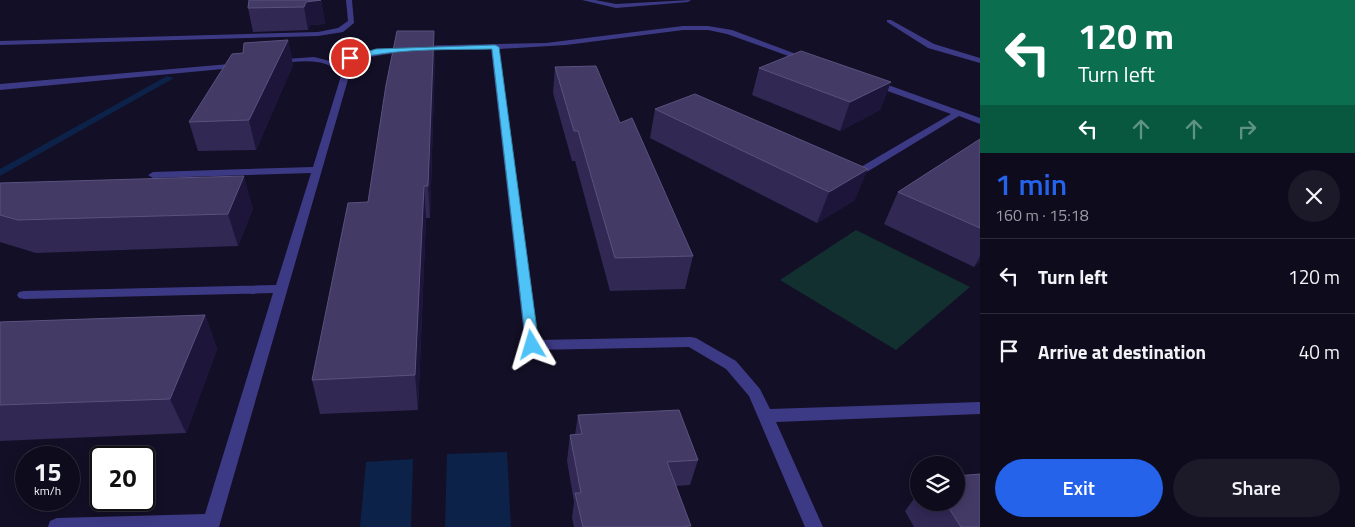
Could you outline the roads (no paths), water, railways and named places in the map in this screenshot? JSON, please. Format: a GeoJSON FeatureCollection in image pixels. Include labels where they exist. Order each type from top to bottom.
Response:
{"type":"FeatureCollection","features":[{"type":"Feature","properties":{"kind":"lane"},"geometry":{"type":"LineString","coordinates":[[0,43],[318,34],[340,30],[352,22],[349,0]]}},
{"type":"Feature","properties":{"kind":"lane"},"geometry":{"type":"LineString","coordinates":[[585,0],[616,6],[688,0]]}},
{"type":"Feature","properties":{"kind":"lane"},"geometry":{"type":"LineString","coordinates":[[889,20],[931,46],[980,61]]}},
{"type":"Feature","properties":{"kind":"lane"},"geometry":{"type":"LineString","coordinates":[[335,64],[376,51],[529,46],[683,28],[708,28],[729,32],[820,65]]}},
{"type":"Feature","properties":{"kind":"lane"},"geometry":{"type":"LineString","coordinates":[[495,47],[532,345],[691,342],[731,365],[755,393],[814,527]]}},
{"type":"Feature","properties":{"kind":"lane"},"geometry":{"type":"LineString","coordinates":[[0,86],[256,63],[318,60],[335,64],[343,70],[345,76],[211,524],[57,527]]}},
{"type":"Feature","properties":{"kind":"lane"},"geometry":{"type":"LineString","coordinates":[[866,81],[980,121]]}},
{"type":"Feature","properties":{"kind":"lane"},"geometry":{"type":"LineString","coordinates":[[845,181],[958,113]]}},
{"type":"Feature","properties":{"kind":"lane"},"geometry":{"type":"LineString","coordinates":[[153,175],[317,170]]}},
{"type":"Feature","properties":{"kind":"lane"},"geometry":{"type":"LineString","coordinates":[[24,295],[282,289]]}},
{"type":"Feature","properties":{"kind":"lane"},"geometry":{"type":"LineString","coordinates":[[765,416],[980,408]]}},
{"type":"Feature","properties":{"kind":"water"},"geometry":{"type":"Polygon","coordinates":[[[507,452],[511,527],[445,527],[447,454],[507,452]]]}},
{"type":"Feature","properties":{"kind":"water"},"geometry":{"type":"Polygon","coordinates":[[[413,459],[411,527],[360,527],[366,462],[413,459]]]}},
{"type":"Feature","properties":{"kind":"waterway"},"geometry":{"type":"LineString","coordinates":[[0,173],[170,78]]}}]}
